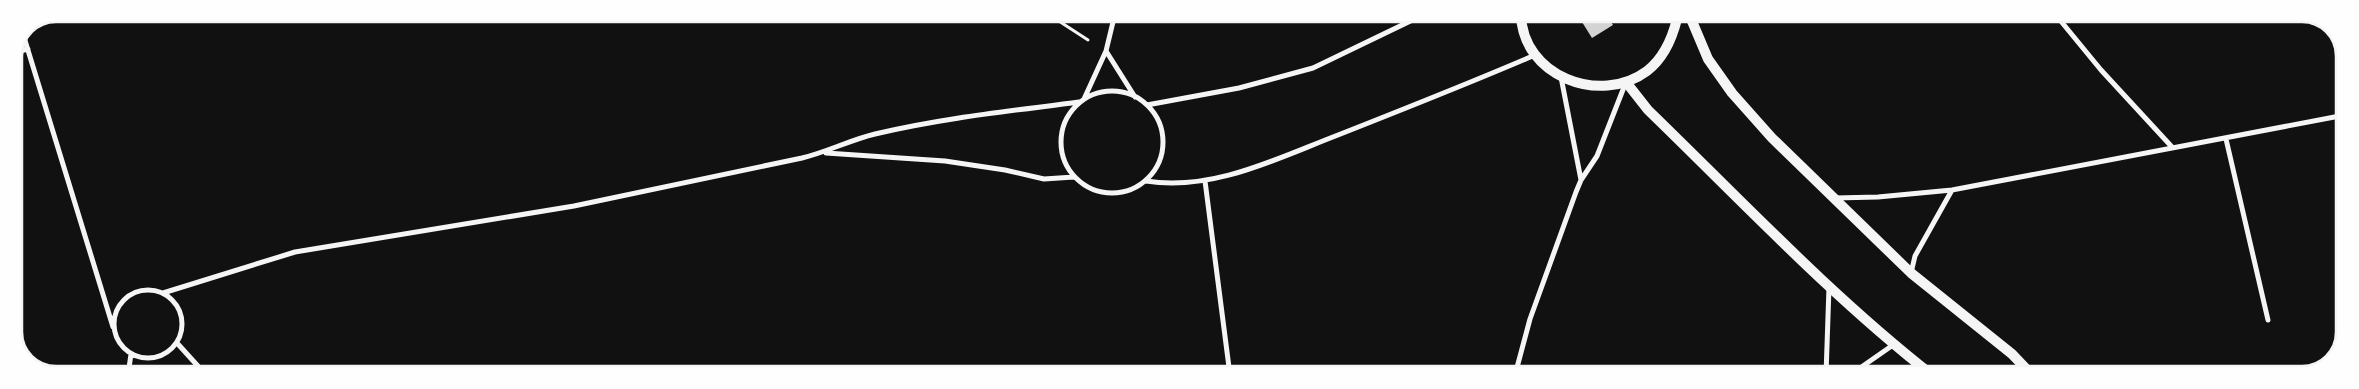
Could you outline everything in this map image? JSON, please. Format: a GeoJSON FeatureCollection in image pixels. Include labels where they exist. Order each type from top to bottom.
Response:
{"type":"FeatureCollection","features":[{"type":"Feature","properties":{"kind":"main road"},"geometry":{"type":"LineString","coordinates":[[1523,23],[1526,38],[1536,55],[1561,77],[1580,85],[1598,87],[1626,82],[1648,71],[1664,54],[1676,23]]}},
{"type":"Feature","properties":{"kind":"main road"},"geometry":{"type":"LineString","coordinates":[[1691,23],[1708,59],[1732,93],[1832,198],[1912,273],[2012,354],[2023,366]]}},
{"type":"Feature","properties":{"kind":"main road"},"geometry":{"type":"LineString","coordinates":[[1626,82],[1648,110],[1829,286],[1893,345],[1920,366]]}},
{"type":"Feature","properties":{"kind":"street"},"geometry":{"type":"LineString","coordinates":[[163,293],[295,252],[574,206],[823,153],[874,134],[946,121],[1082,101],[1096,94],[1109,91],[1123,92],[1136,97],[1147,105],[1157,118],[1162,134],[1162,150],[1157,166],[1146,180],[1133,189],[1117,194],[1087,187],[1074,177],[1065,163],[1060,147],[1062,130],[1068,115],[1082,101],[1106,51],[1113,22]]}},
{"type":"Feature","properties":{"kind":"street"},"geometry":{"type":"LineString","coordinates":[[1147,105],[1239,88],[1313,68],[1408,23]]}},
{"type":"Feature","properties":{"kind":"street"},"geometry":{"type":"LineString","coordinates":[[2062,23],[2101,70],[2172,147]]}},
{"type":"Feature","properties":{"kind":"street"},"geometry":{"type":"LineString","coordinates":[[26,42],[113,327],[119,342],[131,354],[140,357],[161,356],[177,343],[181,332],[181,315],[172,300],[163,293],[153,289],[143,290],[124,299],[117,306],[113,327]]}},
{"type":"Feature","properties":{"kind":"street"},"geometry":{"type":"LineString","coordinates":[[23,50],[28,48]]}},
{"type":"Feature","properties":{"kind":"street"},"geometry":{"type":"LineString","coordinates":[[1106,51],[1136,97]]}},
{"type":"Feature","properties":{"kind":"street"},"geometry":{"type":"LineString","coordinates":[[1146,180],[1166,184],[1205,181],[1294,152],[1536,55]]}},
{"type":"Feature","properties":{"kind":"street"},"geometry":{"type":"LineString","coordinates":[[1561,77],[1581,180]]}},
{"type":"Feature","properties":{"kind":"street"},"geometry":{"type":"LineString","coordinates":[[1517,366],[1530,319],[1581,180],[1597,156],[1626,82]]}},
{"type":"Feature","properties":{"kind":"street"},"geometry":{"type":"LineString","coordinates":[[1832,198],[1878,197],[1952,190],[2336,117]]}},
{"type":"Feature","properties":{"kind":"street"},"geometry":{"type":"LineString","coordinates":[[2226,139],[2268,320]]}},
{"type":"Feature","properties":{"kind":"street"},"geometry":{"type":"LineString","coordinates":[[823,153],[944,161],[1044,179],[1074,177]]}},
{"type":"Feature","properties":{"kind":"street"},"geometry":{"type":"LineString","coordinates":[[1205,181],[1229,366]]}},
{"type":"Feature","properties":{"kind":"street"},"geometry":{"type":"LineString","coordinates":[[1912,273],[1915,256],[1952,190]]}},
{"type":"Feature","properties":{"kind":"street"},"geometry":{"type":"LineString","coordinates":[[1826,366],[1829,286]]}},
{"type":"Feature","properties":{"kind":"street"},"geometry":{"type":"LineString","coordinates":[[177,343],[198,366]]}},
{"type":"Feature","properties":{"kind":"street"},"geometry":{"type":"LineString","coordinates":[[1863,366],[1893,345]]}},
{"type":"Feature","properties":{"kind":"street"},"geometry":{"type":"LineString","coordinates":[[129,366],[131,354]]}},
{"type":"Feature","properties":{"kind":"path"},"geometry":{"type":"LineString","coordinates":[[1061,22],[1106,51]]}},
{"type":"Feature","properties":{"kind":"building"},"geometry":{"type":"Polygon","coordinates":[[[1582,23],[1612,23],[1613,25],[1592,38],[1582,23]]]}}]}
